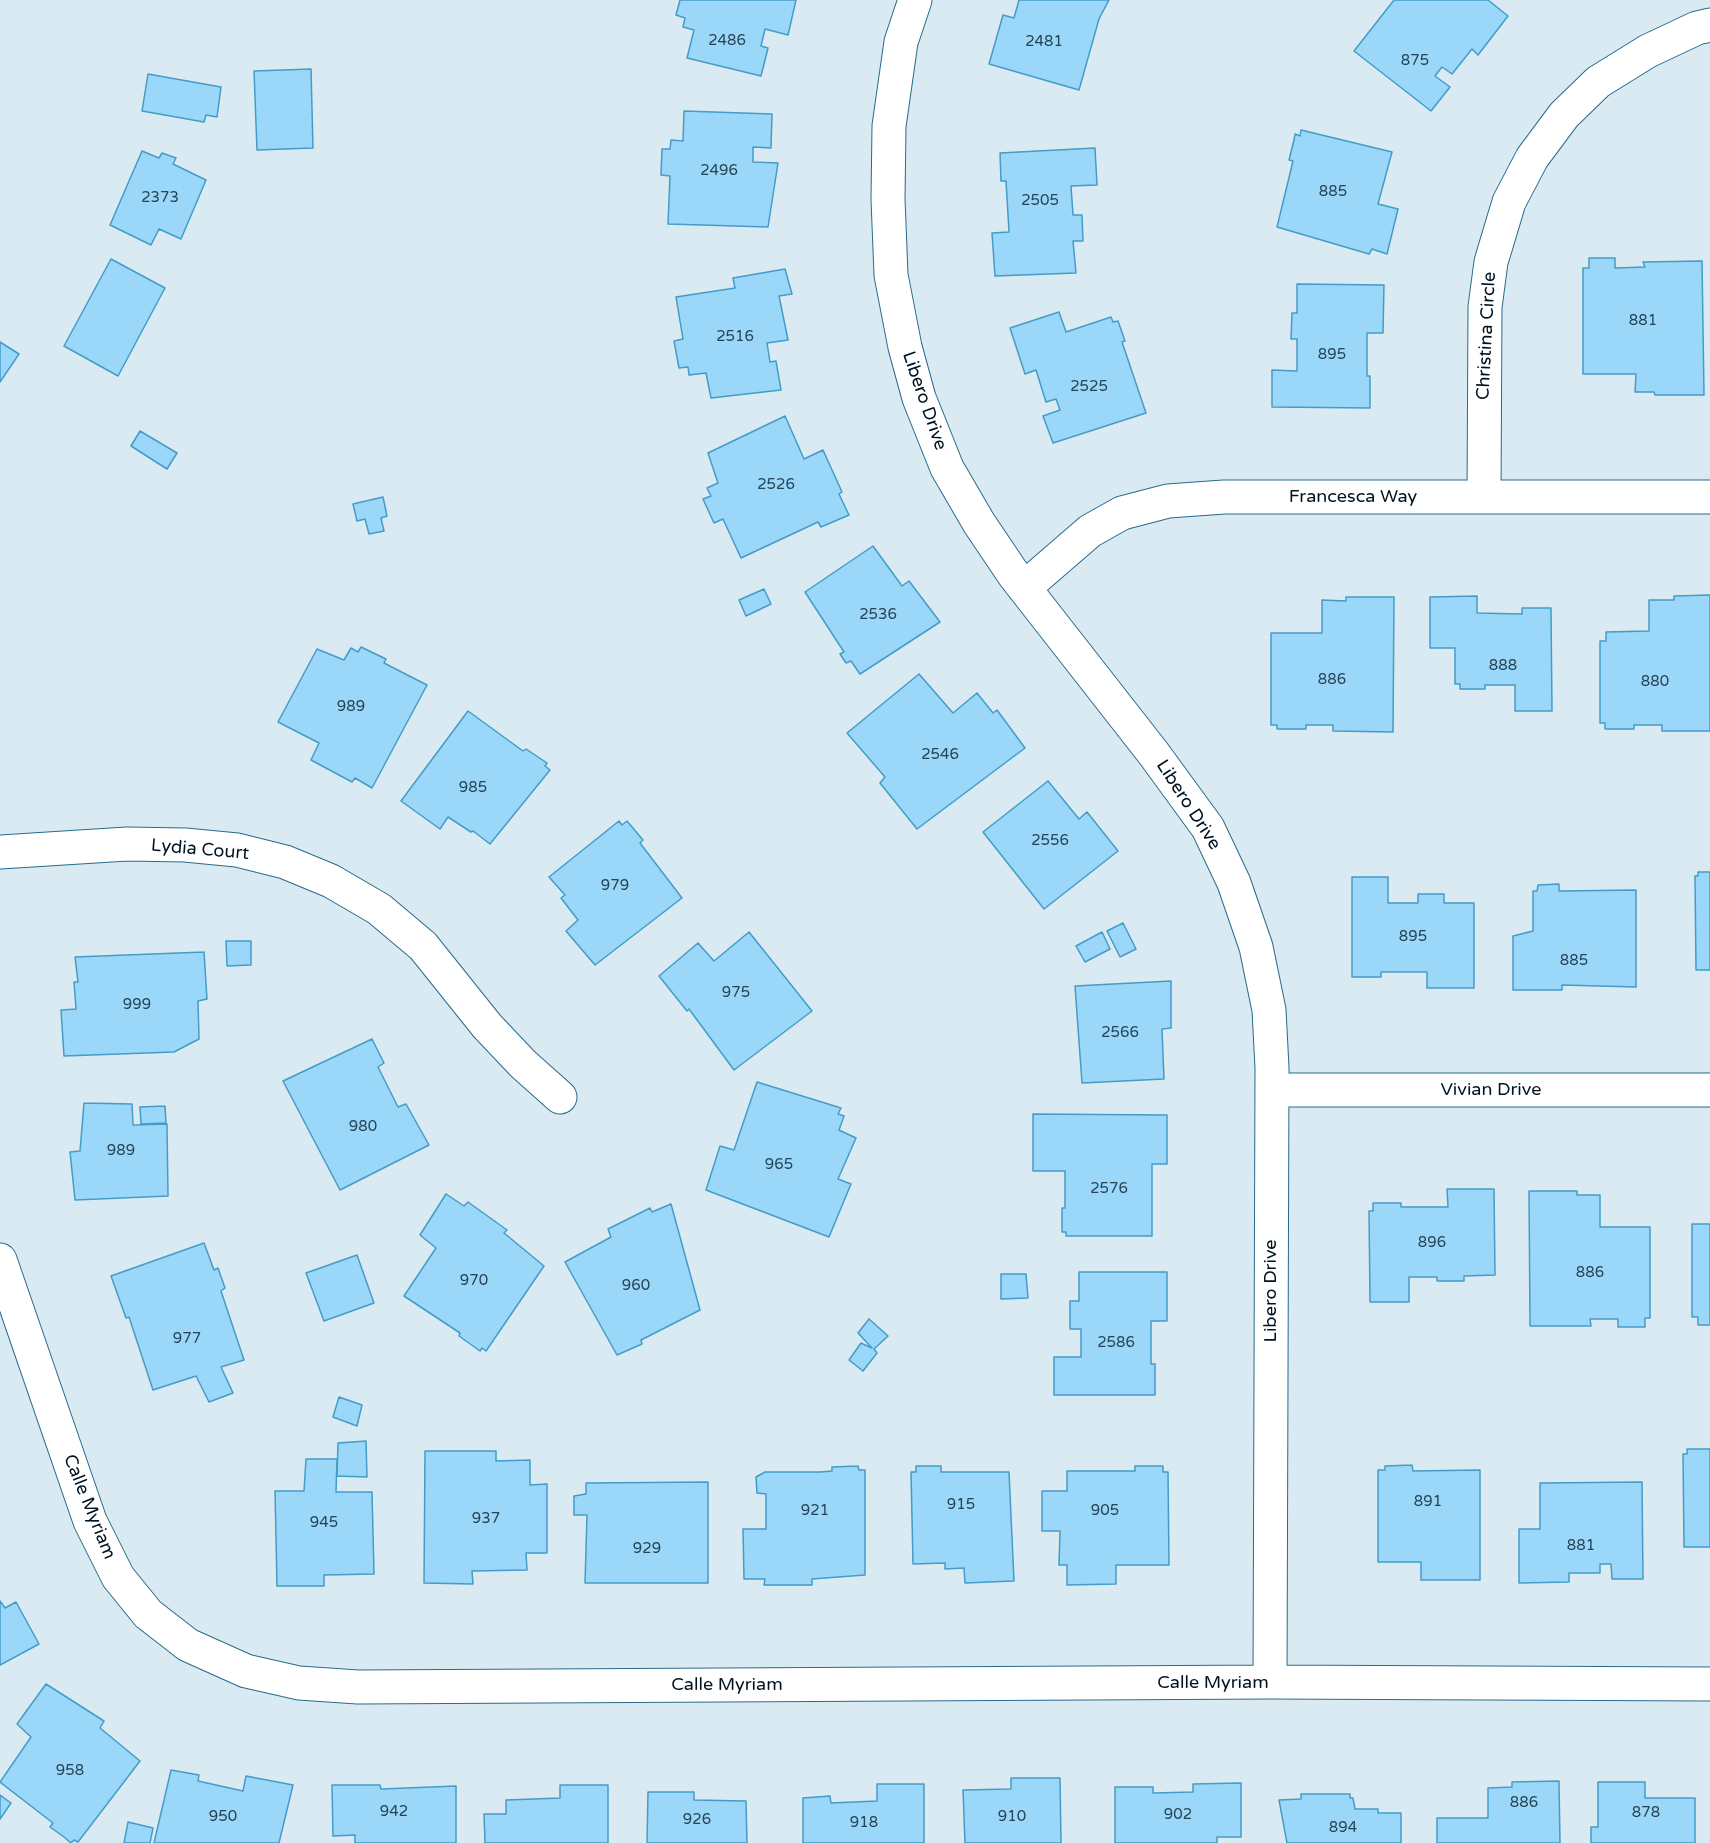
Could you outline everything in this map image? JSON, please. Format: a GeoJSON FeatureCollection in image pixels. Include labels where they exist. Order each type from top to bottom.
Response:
{"type":"FeatureCollection","features":[{"type":"Feature","properties":{"kind":"street","name":"Libero Drive"},"geometry":{"type":"LineString","coordinates":[[915,0],[901,42],[889,126],[888,210],[891,275],[905,347],[919,398],[947,468],[979,523],[1024,588],[1154,754],[1208,828],[1234,883],[1256,947],[1269,1010],[1272,1090],[1270,1682]]}},
{"type":"Feature","properties":{"kind":"street","name":"Christina Circle"},"geometry":{"type":"LineString","coordinates":[[1484,497],[1485,307],[1491,262],[1509,202],[1532,158],[1564,115],[1598,81],[1648,51],[1697,28],[1710,25]]}},
{"type":"Feature","properties":{"kind":"street","name":"Francesca Way"},"geometry":{"type":"LineString","coordinates":[[1024,588],[1090,531],[1122,513],[1168,501],[1224,497],[1710,497]]}},
{"type":"Feature","properties":{"kind":"street","name":"Lydia Court"},"geometry":{"type":"LineString","coordinates":[[0,852],[127,844],[185,845],[237,850],[285,862],[332,881],[379,909],[423,946],[487,1026],[522,1064],[560,1097]]}},
{"type":"Feature","properties":{"kind":"street","name":"Vivian Drive"},"geometry":{"type":"LineString","coordinates":[[1272,1090],[1710,1090]]}},
{"type":"Feature","properties":{"kind":"street","name":"Calle Myriam"},"geometry":{"type":"LineString","coordinates":[[0,1260],[90,1521],[118,1577],[148,1614],[188,1646],[246,1671],[299,1683],[358,1687],[1270,1682],[1710,1684]]}},
{"type":"Feature","properties":{"kind":"building"},"geometry":{"type":"Polygon","coordinates":[[[680,0],[796,0],[788,35],[765,29],[761,46],[768,48],[761,76],[687,58],[694,30],[683,27],[685,18],[676,15],[680,0]]]}},
{"type":"Feature","properties":{"kind":"building"},"geometry":{"type":"Polygon","coordinates":[[[1019,0],[1109,0],[1099,19],[1079,90],[989,64],[1003,15],[1014,18],[1019,0]]]}},
{"type":"Feature","properties":{"kind":"building"},"geometry":{"type":"Polygon","coordinates":[[[1394,0],[1488,0],[1508,16],[1478,55],[1472,49],[1452,74],[1442,67],[1435,76],[1450,87],[1431,111],[1354,51],[1394,0]]]}},
{"type":"Feature","properties":{"kind":"building"},"geometry":{"type":"Polygon","coordinates":[[[311,69],[313,148],[257,150],[254,71],[311,69]]]}},
{"type":"Feature","properties":{"kind":"building"},"geometry":{"type":"Polygon","coordinates":[[[148,74],[221,87],[217,117],[206,115],[204,122],[142,111],[148,74]]]}},
{"type":"Feature","properties":{"kind":"building"},"geometry":{"type":"Polygon","coordinates":[[[684,111],[772,114],[771,148],[753,147],[753,162],[778,163],[768,227],[668,224],[670,176],[661,175],[662,149],[670,149],[671,140],[683,141],[684,111]]]}},
{"type":"Feature","properties":{"kind":"building"},"geometry":{"type":"Polygon","coordinates":[[[1301,130],[1392,152],[1378,204],[1398,209],[1387,254],[1372,249],[1369,254],[1277,227],[1293,161],[1289,160],[1295,134],[1300,136],[1301,130]]]}},
{"type":"Feature","properties":{"kind":"building"},"geometry":{"type":"Polygon","coordinates":[[[1095,148],[1097,185],[1071,186],[1073,215],[1082,215],[1083,241],[1073,241],[1076,273],[995,276],[992,233],[1009,232],[1006,181],[1001,181],[1000,153],[1095,148]]]}},
{"type":"Feature","properties":{"kind":"building"},"geometry":{"type":"Polygon","coordinates":[[[142,151],[159,158],[162,153],[176,158],[173,164],[206,180],[181,239],[159,229],[151,245],[110,225],[142,151]]]}},
{"type":"Feature","properties":{"kind":"building"},"geometry":{"type":"Polygon","coordinates":[[[1589,258],[1615,258],[1615,268],[1645,267],[1643,262],[1702,261],[1704,395],[1655,395],[1654,392],[1635,392],[1636,374],[1583,374],[1583,268],[1589,268],[1589,258]]]}},
{"type":"Feature","properties":{"kind":"building"},"geometry":{"type":"Polygon","coordinates":[[[111,259],[165,288],[118,376],[64,346],[111,259]]]}},
{"type":"Feature","properties":{"kind":"building"},"geometry":{"type":"Polygon","coordinates":[[[785,269],[792,294],[779,296],[788,340],[767,343],[770,362],[776,361],[781,390],[711,398],[706,373],[689,375],[688,367],[679,368],[674,341],[683,339],[676,297],[735,288],[733,278],[785,269]]]}},
{"type":"Feature","properties":{"kind":"building"},"geometry":{"type":"Polygon","coordinates":[[[1297,284],[1384,285],[1383,333],[1367,333],[1370,408],[1272,407],[1272,370],[1297,371],[1297,339],[1291,339],[1292,313],[1297,313],[1297,284]]]}},
{"type":"Feature","properties":{"kind":"building"},"geometry":{"type":"Polygon","coordinates":[[[1059,312],[1066,332],[1111,317],[1113,322],[1118,321],[1125,341],[1122,342],[1146,413],[1053,443],[1043,416],[1060,410],[1056,399],[1046,402],[1036,370],[1025,374],[1010,328],[1059,312]]]}},
{"type":"Feature","properties":{"kind":"building"},"geometry":{"type":"Polygon","coordinates":[[[0,342],[19,354],[0,382],[0,342]]]}},
{"type":"Feature","properties":{"kind":"building"},"geometry":{"type":"Polygon","coordinates":[[[785,416],[804,459],[823,450],[842,492],[839,494],[849,515],[821,527],[818,522],[741,558],[723,519],[714,523],[703,499],[711,496],[707,488],[718,483],[708,453],[785,416]]]}},
{"type":"Feature","properties":{"kind":"building"},"geometry":{"type":"Polygon","coordinates":[[[140,431],[177,453],[167,469],[131,446],[140,431]]]}},
{"type":"Feature","properties":{"kind":"building"},"geometry":{"type":"Polygon","coordinates":[[[383,497],[387,516],[381,518],[384,531],[369,534],[365,519],[357,521],[353,504],[383,497]]]}},
{"type":"Feature","properties":{"kind":"building"},"geometry":{"type":"Polygon","coordinates":[[[873,546],[902,586],[909,581],[940,622],[860,674],[851,661],[846,663],[840,654],[844,652],[805,592],[873,546]]]}},
{"type":"Feature","properties":{"kind":"building"},"geometry":{"type":"Polygon","coordinates":[[[764,589],[771,604],[746,616],[739,600],[764,589]]]}},
{"type":"Feature","properties":{"kind":"building"},"geometry":{"type":"Polygon","coordinates":[[[1710,595],[1710,731],[1662,731],[1662,725],[1634,725],[1634,729],[1605,729],[1605,723],[1600,723],[1600,641],[1606,641],[1606,632],[1649,631],[1649,600],[1674,600],[1674,596],[1710,595]]]}},
{"type":"Feature","properties":{"kind":"building"},"geometry":{"type":"Polygon","coordinates":[[[1477,596],[1477,613],[1522,614],[1522,608],[1551,608],[1552,711],[1515,711],[1515,685],[1485,685],[1485,689],[1460,689],[1460,684],[1455,684],[1455,648],[1430,648],[1430,597],[1477,596]]]}},
{"type":"Feature","properties":{"kind":"building"},"geometry":{"type":"Polygon","coordinates":[[[1346,597],[1394,597],[1393,732],[1333,731],[1333,725],[1306,725],[1306,729],[1277,729],[1277,725],[1271,725],[1271,633],[1322,633],[1322,600],[1346,601],[1346,597]]]}},
{"type":"Feature","properties":{"kind":"building"},"geometry":{"type":"Polygon","coordinates":[[[361,647],[386,659],[384,663],[427,685],[372,788],[355,778],[352,782],[311,760],[319,743],[278,722],[317,649],[344,660],[351,648],[358,652],[361,647]]]}},
{"type":"Feature","properties":{"kind":"building"},"geometry":{"type":"Polygon","coordinates":[[[919,674],[953,713],[977,693],[993,713],[997,710],[1025,748],[917,829],[880,783],[885,777],[847,733],[919,674]]]}},
{"type":"Feature","properties":{"kind":"building"},"geometry":{"type":"Polygon","coordinates":[[[468,711],[523,751],[526,749],[547,763],[545,766],[550,770],[490,844],[448,817],[440,829],[401,801],[468,711]]]}},
{"type":"Feature","properties":{"kind":"building"},"geometry":{"type":"Polygon","coordinates":[[[1048,781],[1079,819],[1087,812],[1118,851],[1044,909],[983,832],[1048,781]]]}},
{"type":"Feature","properties":{"kind":"building"},"geometry":{"type":"Polygon","coordinates":[[[619,821],[622,825],[627,821],[643,840],[640,843],[682,898],[595,965],[566,931],[578,920],[561,898],[565,895],[549,877],[619,821]]]}},
{"type":"Feature","properties":{"kind":"building"},"geometry":{"type":"Polygon","coordinates":[[[1698,872],[1710,872],[1710,970],[1696,970],[1695,876],[1698,876],[1698,872]]]}},
{"type":"Feature","properties":{"kind":"building"},"geometry":{"type":"Polygon","coordinates":[[[1352,877],[1388,877],[1388,903],[1418,903],[1418,894],[1444,894],[1444,903],[1474,903],[1474,988],[1427,988],[1427,972],[1381,972],[1381,977],[1352,977],[1352,877]]]}},
{"type":"Feature","properties":{"kind":"building"},"geometry":{"type":"Polygon","coordinates":[[[1559,884],[1559,891],[1636,890],[1636,987],[1562,985],[1562,990],[1513,990],[1513,936],[1533,931],[1533,891],[1537,891],[1538,885],[1559,884]]]}},
{"type":"Feature","properties":{"kind":"building"},"geometry":{"type":"Polygon","coordinates":[[[1123,923],[1136,949],[1120,957],[1107,931],[1123,923]]]}},
{"type":"Feature","properties":{"kind":"building"},"geometry":{"type":"Polygon","coordinates":[[[749,932],[812,1011],[734,1070],[689,1009],[687,1011],[659,976],[698,943],[714,961],[749,932]]]}},
{"type":"Feature","properties":{"kind":"building"},"geometry":{"type":"Polygon","coordinates":[[[1102,932],[1110,949],[1085,962],[1076,946],[1102,932]]]}},
{"type":"Feature","properties":{"kind":"building"},"geometry":{"type":"Polygon","coordinates":[[[226,941],[251,941],[251,965],[227,966],[226,941]]]}},
{"type":"Feature","properties":{"kind":"building"},"geometry":{"type":"Polygon","coordinates":[[[204,952],[207,999],[198,1001],[199,1039],[174,1052],[64,1056],[61,1010],[76,1009],[74,982],[78,982],[75,957],[204,952]]]}},
{"type":"Feature","properties":{"kind":"building"},"geometry":{"type":"Polygon","coordinates":[[[1171,981],[1171,1028],[1162,1029],[1164,1079],[1082,1083],[1075,986],[1171,981]]]}},
{"type":"Feature","properties":{"kind":"building"},"geometry":{"type":"Polygon","coordinates":[[[372,1039],[384,1063],[378,1067],[398,1107],[406,1104],[429,1145],[340,1190],[283,1081],[372,1039]]]}},
{"type":"Feature","properties":{"kind":"building"},"geometry":{"type":"Polygon","coordinates":[[[757,1082],[841,1108],[838,1114],[844,1116],[839,1130],[856,1138],[838,1179],[851,1184],[829,1237],[706,1190],[720,1146],[734,1150],[757,1082]]]}},
{"type":"Feature","properties":{"kind":"building"},"geometry":{"type":"Polygon","coordinates":[[[84,1103],[132,1104],[133,1125],[167,1124],[168,1196],[75,1200],[70,1152],[80,1151],[84,1103]]]}},
{"type":"Feature","properties":{"kind":"building"},"geometry":{"type":"Polygon","coordinates":[[[165,1106],[166,1123],[141,1124],[140,1107],[165,1106]]]}},
{"type":"Feature","properties":{"kind":"building"},"geometry":{"type":"Polygon","coordinates":[[[1033,1114],[1167,1115],[1167,1164],[1152,1164],[1152,1236],[1066,1236],[1066,1232],[1062,1232],[1062,1208],[1065,1208],[1065,1171],[1033,1171],[1033,1114]]]}},
{"type":"Feature","properties":{"kind":"building"},"geometry":{"type":"Polygon","coordinates":[[[1447,1189],[1494,1189],[1495,1275],[1464,1276],[1464,1281],[1437,1281],[1437,1277],[1409,1277],[1409,1302],[1370,1302],[1369,1211],[1373,1211],[1373,1203],[1401,1203],[1401,1207],[1448,1207],[1447,1189]]]}},
{"type":"Feature","properties":{"kind":"building"},"geometry":{"type":"Polygon","coordinates":[[[1529,1191],[1577,1191],[1577,1195],[1600,1195],[1600,1227],[1650,1227],[1650,1318],[1645,1318],[1645,1327],[1618,1327],[1618,1319],[1590,1319],[1591,1326],[1530,1326],[1529,1191]]]}},
{"type":"Feature","properties":{"kind":"building"},"geometry":{"type":"Polygon","coordinates":[[[446,1194],[464,1206],[468,1202],[507,1230],[504,1233],[544,1266],[486,1351],[482,1348],[480,1351],[459,1336],[460,1333],[404,1296],[436,1248],[420,1235],[446,1194]]]}},
{"type":"Feature","properties":{"kind":"building"},"geometry":{"type":"Polygon","coordinates":[[[671,1204],[700,1310],[641,1340],[642,1344],[617,1355],[565,1262],[611,1237],[608,1229],[650,1208],[652,1212],[671,1204]]]}},
{"type":"Feature","properties":{"kind":"building"},"geometry":{"type":"Polygon","coordinates":[[[1692,1224],[1710,1224],[1710,1325],[1698,1325],[1698,1317],[1692,1317],[1692,1224]]]}},
{"type":"Feature","properties":{"kind":"building"},"geometry":{"type":"Polygon","coordinates":[[[204,1243],[214,1270],[218,1268],[225,1288],[221,1291],[244,1360],[221,1367],[233,1393],[209,1402],[196,1376],[153,1390],[129,1317],[126,1318],[111,1276],[204,1243]]]}},
{"type":"Feature","properties":{"kind":"building"},"geometry":{"type":"Polygon","coordinates":[[[357,1255],[374,1303],[324,1321],[306,1273],[357,1255]]]}},
{"type":"Feature","properties":{"kind":"building"},"geometry":{"type":"Polygon","coordinates":[[[1079,1272],[1167,1272],[1167,1321],[1151,1321],[1151,1364],[1155,1364],[1155,1395],[1054,1395],[1054,1357],[1081,1357],[1081,1329],[1070,1329],[1070,1301],[1079,1301],[1079,1272]]]}},
{"type":"Feature","properties":{"kind":"building"},"geometry":{"type":"Polygon","coordinates":[[[1001,1274],[1026,1274],[1028,1298],[1001,1299],[1001,1274]]]}},
{"type":"Feature","properties":{"kind":"building"},"geometry":{"type":"Polygon","coordinates":[[[869,1319],[888,1336],[874,1349],[877,1353],[863,1371],[849,1360],[861,1343],[872,1348],[858,1333],[869,1319]]]}},
{"type":"Feature","properties":{"kind":"building"},"geometry":{"type":"Polygon","coordinates":[[[339,1397],[362,1405],[357,1426],[333,1417],[339,1397]]]}},
{"type":"Feature","properties":{"kind":"building"},"geometry":{"type":"Polygon","coordinates":[[[366,1441],[367,1477],[337,1476],[338,1443],[366,1441]]]}},
{"type":"Feature","properties":{"kind":"building"},"geometry":{"type":"Polygon","coordinates":[[[1687,1449],[1710,1449],[1710,1547],[1684,1547],[1683,1454],[1687,1454],[1687,1449]]]}},
{"type":"Feature","properties":{"kind":"building"},"geometry":{"type":"Polygon","coordinates":[[[425,1451],[496,1451],[496,1461],[530,1460],[530,1485],[547,1484],[547,1553],[526,1553],[527,1570],[472,1571],[473,1584],[424,1583],[425,1451]]]}},
{"type":"Feature","properties":{"kind":"building"},"geometry":{"type":"Polygon","coordinates":[[[306,1459],[337,1459],[336,1492],[372,1492],[374,1574],[324,1575],[324,1586],[277,1586],[275,1491],[304,1491],[306,1459]]]}},
{"type":"Feature","properties":{"kind":"building"},"geometry":{"type":"Polygon","coordinates":[[[1412,1465],[1413,1471],[1480,1470],[1480,1580],[1421,1580],[1421,1562],[1378,1562],[1378,1470],[1385,1470],[1385,1466],[1412,1465]]]}},
{"type":"Feature","properties":{"kind":"building"},"geometry":{"type":"Polygon","coordinates":[[[858,1466],[859,1470],[865,1470],[865,1575],[812,1579],[812,1585],[764,1585],[765,1579],[744,1579],[743,1529],[766,1529],[766,1494],[757,1493],[756,1477],[765,1472],[820,1472],[832,1471],[832,1467],[858,1466]]]}},
{"type":"Feature","properties":{"kind":"building"},"geometry":{"type":"Polygon","coordinates":[[[916,1466],[941,1466],[941,1472],[1009,1472],[1014,1581],[965,1583],[964,1568],[945,1569],[945,1563],[913,1564],[911,1472],[916,1472],[916,1466]]]}},
{"type":"Feature","properties":{"kind":"building"},"geometry":{"type":"Polygon","coordinates":[[[1135,1466],[1163,1466],[1163,1472],[1168,1472],[1169,1565],[1116,1565],[1116,1584],[1067,1585],[1067,1565],[1059,1565],[1060,1531],[1042,1531],[1042,1491],[1067,1491],[1067,1471],[1135,1471],[1135,1466]]]}},
{"type":"Feature","properties":{"kind":"building"},"geometry":{"type":"Polygon","coordinates":[[[708,1482],[708,1583],[585,1583],[587,1515],[574,1515],[574,1496],[586,1494],[586,1483],[708,1482]]]}},
{"type":"Feature","properties":{"kind":"building"},"geometry":{"type":"Polygon","coordinates":[[[1642,1482],[1643,1579],[1612,1579],[1611,1564],[1600,1564],[1600,1573],[1569,1573],[1569,1582],[1519,1583],[1519,1529],[1540,1529],[1540,1483],[1642,1482]]]}},
{"type":"Feature","properties":{"kind":"building"},"geometry":{"type":"Polygon","coordinates":[[[0,1601],[5,1608],[16,1602],[39,1644],[0,1665],[0,1601]]]}},
{"type":"Feature","properties":{"kind":"building"},"geometry":{"type":"Polygon","coordinates":[[[46,1684],[104,1721],[100,1728],[140,1761],[78,1842],[74,1840],[71,1843],[50,1827],[53,1823],[0,1782],[31,1737],[17,1724],[46,1684]]]}},
{"type":"Feature","properties":{"kind":"building"},"geometry":{"type":"Polygon","coordinates":[[[171,1770],[199,1775],[198,1781],[243,1791],[246,1776],[293,1785],[279,1843],[154,1843],[171,1770]]]}},
{"type":"Feature","properties":{"kind":"building"},"geometry":{"type":"Polygon","coordinates":[[[1011,1778],[1060,1778],[1061,1843],[965,1843],[963,1790],[1011,1789],[1011,1778]]]}},
{"type":"Feature","properties":{"kind":"building"},"geometry":{"type":"Polygon","coordinates":[[[1559,1781],[1560,1843],[1437,1843],[1437,1818],[1488,1818],[1488,1788],[1512,1787],[1512,1782],[1559,1781]]]}},
{"type":"Feature","properties":{"kind":"building"},"geometry":{"type":"Polygon","coordinates":[[[1598,1782],[1645,1782],[1645,1798],[1695,1798],[1695,1843],[1591,1843],[1591,1827],[1598,1827],[1598,1782]]]}},
{"type":"Feature","properties":{"kind":"building"},"geometry":{"type":"Polygon","coordinates":[[[1241,1783],[1241,1837],[1217,1837],[1217,1843],[1115,1843],[1115,1787],[1153,1787],[1153,1793],[1193,1792],[1193,1784],[1241,1783]]]}},
{"type":"Feature","properties":{"kind":"building"},"geometry":{"type":"Polygon","coordinates":[[[877,1784],[924,1784],[924,1843],[803,1843],[803,1798],[830,1796],[831,1803],[877,1801],[877,1784]]]}},
{"type":"Feature","properties":{"kind":"building"},"geometry":{"type":"Polygon","coordinates":[[[332,1785],[380,1785],[381,1789],[456,1786],[456,1843],[355,1843],[355,1835],[333,1836],[332,1785]]]}},
{"type":"Feature","properties":{"kind":"building"},"geometry":{"type":"Polygon","coordinates":[[[560,1785],[608,1785],[608,1843],[485,1843],[484,1814],[506,1814],[506,1800],[560,1798],[560,1785]]]}},
{"type":"Feature","properties":{"kind":"building"},"geometry":{"type":"Polygon","coordinates":[[[648,1792],[694,1792],[694,1800],[746,1801],[747,1843],[647,1843],[648,1792]]]}},
{"type":"Feature","properties":{"kind":"building"},"geometry":{"type":"Polygon","coordinates":[[[1301,1794],[1350,1794],[1355,1809],[1378,1809],[1378,1813],[1401,1813],[1401,1843],[1287,1843],[1279,1800],[1301,1799],[1301,1794]]]}},
{"type":"Feature","properties":{"kind":"building"},"geometry":{"type":"Polygon","coordinates":[[[0,1795],[11,1803],[0,1819],[0,1795]]]}},
{"type":"Feature","properties":{"kind":"building"},"geometry":{"type":"Polygon","coordinates":[[[128,1822],[153,1828],[150,1843],[124,1843],[128,1822]]]}}]}
